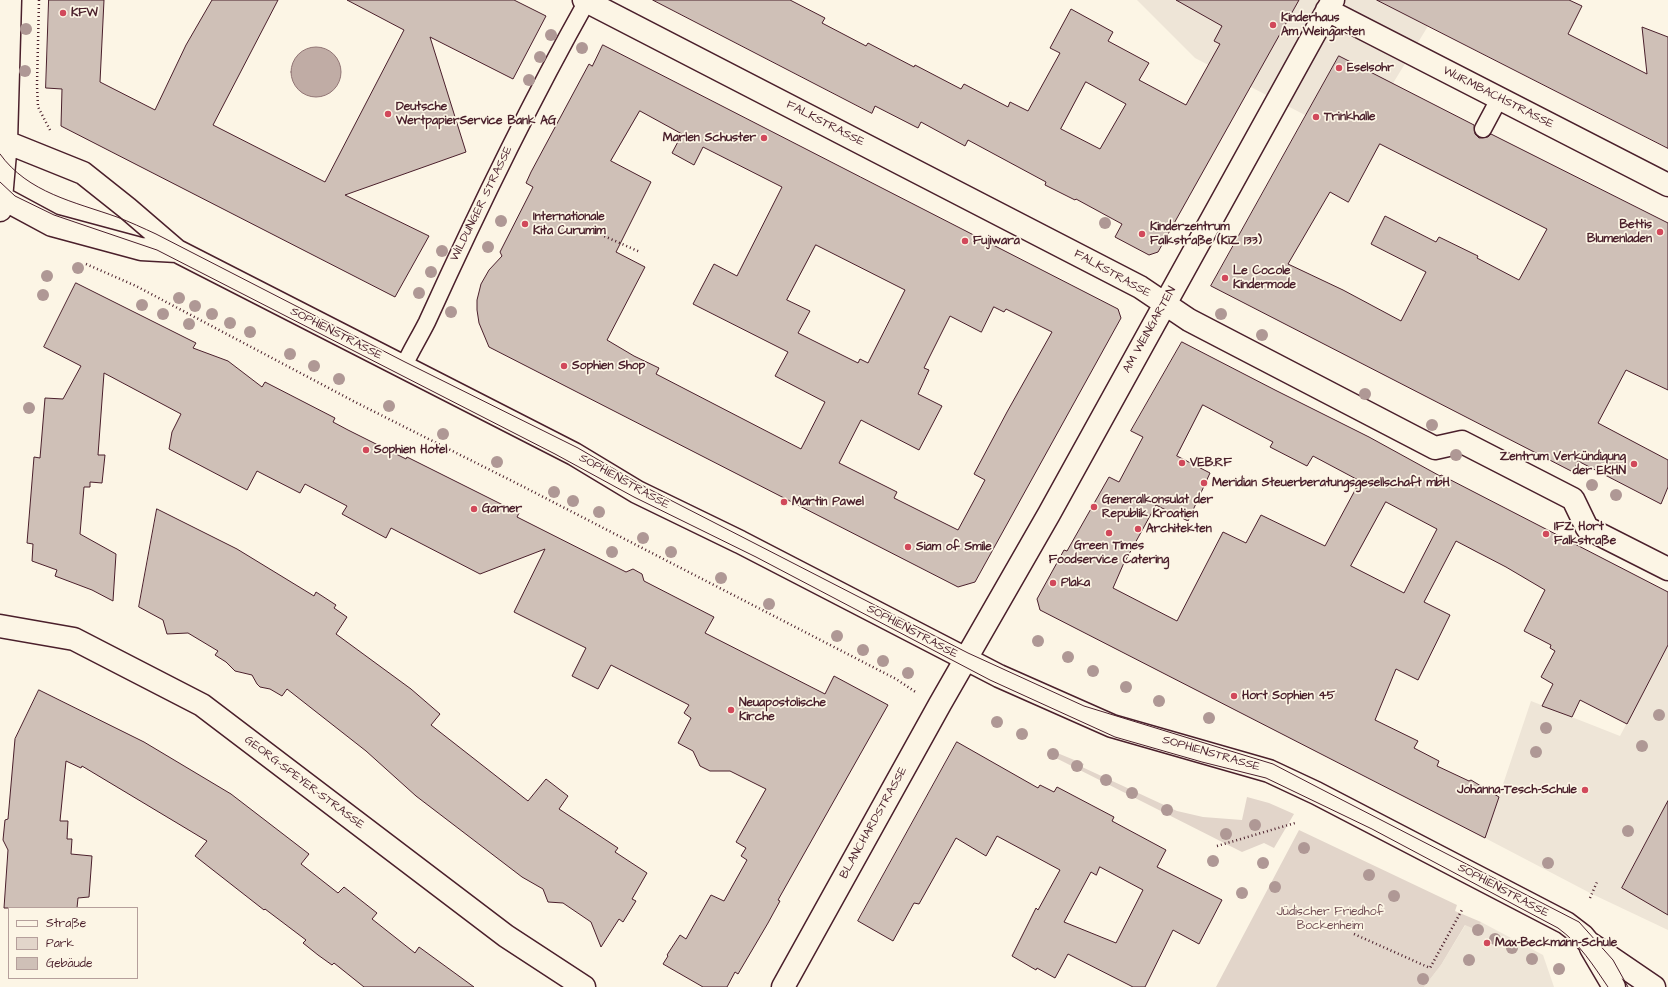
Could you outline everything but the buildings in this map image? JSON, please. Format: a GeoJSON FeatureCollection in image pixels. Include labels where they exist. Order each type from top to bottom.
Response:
{"type":"FeatureCollection","features":[{"type":"Feature","properties":{"kind":"street"},"geometry":{"type":"LineString","coordinates":[[0,201],[10,0]]}},
{"type":"Feature","properties":{"kind":"street","name":"FALKSTRASSE"},"geometry":{"type":"LineString","coordinates":[[586,0],[1140,287],[1189,320],[1435,448],[1462,442],[1573,499],[1587,528],[1668,569]]}},
{"type":"Feature","properties":{"kind":"street","name":"AM WEINGARTEN"},"geometry":{"type":"LineString","coordinates":[[964,659],[1049,514],[1164,303],[1330,5]]}},
{"type":"Feature","properties":{"kind":"street","name":"WURMBACHSTRASSE"},"geometry":{"type":"LineString","coordinates":[[1330,5],[1499,99],[1668,185]]}},
{"type":"Feature","properties":{"kind":"street","name":"SOPHIENSTRASSE"},"geometry":{"type":"LineString","coordinates":[[3,141],[83,173],[127,208],[177,252],[574,454],[637,492],[746,545],[964,659],[1037,694],[1112,726],[1269,771],[1316,793],[1566,923],[1583,936],[1588,942],[1654,987]]}},
{"type":"Feature","properties":{"kind":"street","name":"SOPHIENSTRASSE"},"geometry":{"type":"LineString","coordinates":[[0,201],[52,225],[141,249],[177,252]]}},
{"type":"Feature","properties":{"kind":"street","name":"GEORG-SPEYER-STRASSE"},"geometry":{"type":"LineString","coordinates":[[0,626],[74,639],[202,706],[506,936],[584,987]]}},
{"type":"Feature","properties":{"kind":"street","name":"BLANCHARDSTRASSE"},"geometry":{"type":"LineString","coordinates":[[783,987],[964,659]]}},
{"type":"Feature","properties":{"kind":"street"},"geometry":{"type":"LineString","coordinates":[[1588,942],[1614,987]]}},
{"type":"Feature","properties":{"kind":"lane","name":"WILDUNGER STRASSE"},"geometry":{"type":"LineString","coordinates":[[403,368],[529,111],[586,0]]}},
{"type":"Feature","properties":{"kind":"lane"},"geometry":{"type":"LineString","coordinates":[[1483,129],[1499,99]]}},
{"type":"Feature","properties":{"kind":"path"},"geometry":{"type":"LineString","coordinates":[[39,0],[37,85],[38,107],[49,130],[56,133]]}},
{"type":"Feature","properties":{"kind":"path"},"geometry":{"type":"LineString","coordinates":[[586,228],[640,252]]}},
{"type":"Feature","properties":{"kind":"path"},"geometry":{"type":"LineString","coordinates":[[124,280],[357,403],[522,486],[889,676],[919,694]]}},
{"type":"Feature","properties":{"kind":"path"},"geometry":{"type":"LineString","coordinates":[[1216,846],[1295,823]]}},
{"type":"Feature","properties":{"kind":"path"},"geometry":{"type":"LineString","coordinates":[[1590,898],[1597,882]]}},
{"type":"Feature","properties":{"kind":"path"},"geometry":{"type":"LineString","coordinates":[[1354,934],[1430,968],[1463,908]]}},
{"type":"Feature","properties":{"kind":"shaded area"},"geometry":{"type":"Polygon","coordinates":[[[1137,0],[1444,0],[1357,142],[1195,58],[1137,0]]]}},
{"type":"Feature","properties":{"kind":"shaded area"},"geometry":{"type":"Polygon","coordinates":[[[321,47],[326,48],[334,54],[340,62],[340,82],[334,90],[326,96],[311,97],[306,96],[298,90],[292,82],[291,67],[292,62],[298,54],[306,48],[321,47]]]}},
{"type":"Feature","properties":{"kind":"shaded area","name":"Johanna-Tesch-Schule"},"geometry":{"type":"Polygon","coordinates":[[[1668,645],[1668,930],[1592,894],[1485,838],[1531,701],[1620,736],[1668,645]]]}},
{"type":"Feature","properties":{"kind":"shaded area","name":"Max-Beckmann-Schule"},"geometry":{"type":"Polygon","coordinates":[[[1481,922],[1543,955],[1554,987],[1424,987],[1441,965],[1466,924],[1477,930],[1481,922]]]}},
{"type":"Feature","properties":{"kind":"green space"},"geometry":{"type":"Polygon","coordinates":[[[1050,750],[1084,764],[1082,767],[1177,811],[1203,817],[1242,820],[1247,797],[1269,803],[1294,814],[1274,848],[1264,843],[1242,852],[1048,754],[1050,750]]]}},
{"type":"Feature","properties":{"kind":"green space","name":"Jüdischer Friedhof Bockenheim"},"geometry":{"type":"Polygon","coordinates":[[[1299,830],[1457,905],[1455,911],[1481,922],[1477,930],[1465,925],[1441,965],[1424,987],[1216,987],[1299,830]]]}},
{"type":"Feature","properties":{"kind":"tram line"},"geometry":{"type":"LineString","coordinates":[[0,154],[11,167],[38,187],[69,201],[122,219],[156,234],[405,362],[578,448],[645,487],[968,653],[1084,706],[1273,764],[1579,922],[1613,960],[1628,987]]}},
{"type":"Feature","properties":{"kind":"tram line"},"geometry":{"type":"LineString","coordinates":[[0,182],[15,196],[54,215],[157,250],[555,454],[634,497],[756,557],[990,680],[1115,737],[1202,762],[1266,778],[1372,829],[1558,928],[1580,948],[1608,987]]}},
{"type":"Feature","properties":{"kind":"place","name":"KFW"},"geometry":{"type":"Point","coordinates":[63,13]}},
{"type":"Feature","properties":{"kind":"place","name":"Kinderhaus Am Weingarten"},"geometry":{"type":"Point","coordinates":[1273,25]}},
{"type":"Feature","properties":{"kind":"place","name":"Eselsohr"},"geometry":{"type":"Point","coordinates":[1339,68]}},
{"type":"Feature","properties":{"kind":"place","name":"Deutsche WertpapierService Bank AG"},"geometry":{"type":"Point","coordinates":[388,114]}},
{"type":"Feature","properties":{"kind":"place","name":"Trinkhalle"},"geometry":{"type":"Point","coordinates":[1316,117]}},
{"type":"Feature","properties":{"kind":"place","name":"Marlen Schuster"},"geometry":{"type":"Point","coordinates":[764,138]}},
{"type":"Feature","properties":{"kind":"place","name":"Internationale Kita Curumim"},"geometry":{"type":"Point","coordinates":[525,224]}},
{"type":"Feature","properties":{"kind":"place","name":"Bettis Blumenladen"},"geometry":{"type":"Point","coordinates":[1660,232]}},
{"type":"Feature","properties":{"kind":"place","name":"Kinderzentrum Falkstraße (KiZ 133)"},"geometry":{"type":"Point","coordinates":[1142,234]}},
{"type":"Feature","properties":{"kind":"place","name":"Fujiwara"},"geometry":{"type":"Point","coordinates":[965,241]}},
{"type":"Feature","properties":{"kind":"place","name":"Le Cocole Kindermode"},"geometry":{"type":"Point","coordinates":[1225,278]}},
{"type":"Feature","properties":{"kind":"place","name":"Sophien Shop"},"geometry":{"type":"Point","coordinates":[564,366]}},
{"type":"Feature","properties":{"kind":"place","name":"Sophien Hotel"},"geometry":{"type":"Point","coordinates":[366,450]}},
{"type":"Feature","properties":{"kind":"place","name":"VEB.RF"},"geometry":{"type":"Point","coordinates":[1182,463]}},
{"type":"Feature","properties":{"kind":"place","name":"Zentrum Verkündigung der EKHN"},"geometry":{"type":"Point","coordinates":[1634,464]}},
{"type":"Feature","properties":{"kind":"place","name":"Meridian Steuerberatungsgesellschaft mbH"},"geometry":{"type":"Point","coordinates":[1204,483]}},
{"type":"Feature","properties":{"kind":"place","name":"Martin Pawel"},"geometry":{"type":"Point","coordinates":[784,502]}},
{"type":"Feature","properties":{"kind":"place","name":"Generalkonsulat der Republik Kroatien"},"geometry":{"type":"Point","coordinates":[1094,507]}},
{"type":"Feature","properties":{"kind":"place","name":"Garner"},"geometry":{"type":"Point","coordinates":[474,509]}},
{"type":"Feature","properties":{"kind":"place","name":"Architekten"},"geometry":{"type":"Point","coordinates":[1138,529]}},
{"type":"Feature","properties":{"kind":"place","name":"Green Times Foodservice Catering"},"geometry":{"type":"Point","coordinates":[1109,533]}},
{"type":"Feature","properties":{"kind":"place","name":"IFZ Hort Falkstraße"},"geometry":{"type":"Point","coordinates":[1546,534]}},
{"type":"Feature","properties":{"kind":"place","name":"Siam of Smile"},"geometry":{"type":"Point","coordinates":[908,547]}},
{"type":"Feature","properties":{"kind":"place","name":"Plaka"},"geometry":{"type":"Point","coordinates":[1053,583]}},
{"type":"Feature","properties":{"kind":"place","name":"Hort Sophien 45"},"geometry":{"type":"Point","coordinates":[1234,696]}},
{"type":"Feature","properties":{"kind":"place","name":"Neuapostolische Kirche"},"geometry":{"type":"Point","coordinates":[731,710]}},
{"type":"Feature","properties":{"kind":"place","name":"Johanna-Tesch-Schule"},"geometry":{"type":"Point","coordinates":[1585,790]}},
{"type":"Feature","properties":{"kind":"place","name":"Max-Beckmann-Schule"},"geometry":{"type":"Point","coordinates":[1487,943]}}]}
